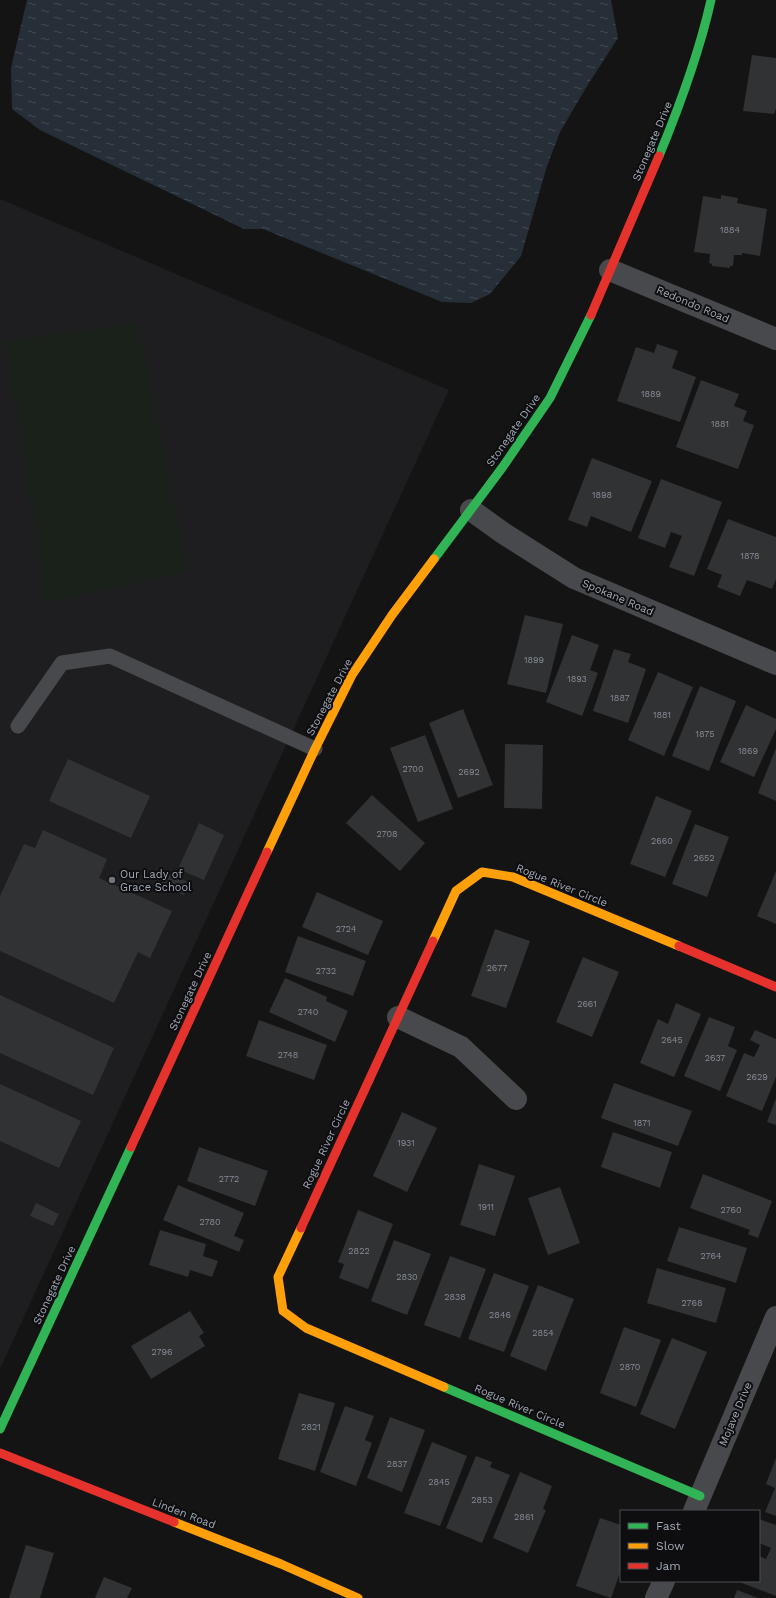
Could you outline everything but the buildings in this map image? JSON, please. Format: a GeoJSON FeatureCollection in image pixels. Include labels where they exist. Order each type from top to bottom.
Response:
{"type":"FeatureCollection","features":[{"type":"Feature","properties":{"kind":"street","name":"Stonegate Drive"},"geometry":{"type":"LineString","coordinates":[[0,1429],[315,749],[352,675],[392,615],[502,468],[550,398],[587,324],[676,115],[703,36],[711,0]]}},
{"type":"Feature","properties":{"kind":"street","name":"Redondo Road"},"geometry":{"type":"LineString","coordinates":[[610,270],[776,339]]}},
{"type":"Feature","properties":{"kind":"street","name":"Spokane Road"},"geometry":{"type":"LineString","coordinates":[[471,510],[503,533],[574,578],[776,664]]}},
{"type":"Feature","properties":{"kind":"street","name":"Rogue River Circle"},"geometry":{"type":"LineString","coordinates":[[697,1503],[306,1328],[283,1312],[278,1277],[456,891],[482,872],[513,877],[776,987]]}},
{"type":"Feature","properties":{"kind":"street"},"geometry":{"type":"LineString","coordinates":[[398,1017],[461,1047],[516,1099]]}},
{"type":"Feature","properties":{"kind":"street","name":"Mojave Drive"},"geometry":{"type":"LineString","coordinates":[[697,1503],[776,1317]]}},
{"type":"Feature","properties":{"kind":"street","name":"Linden Road"},"geometry":{"type":"LineString","coordinates":[[0,1454],[281,1564],[358,1598]]}},
{"type":"Feature","properties":{"kind":"street"},"geometry":{"type":"LineString","coordinates":[[656,1598],[664,1582]]}},
{"type":"Feature","properties":{"kind":"lane"},"geometry":{"type":"LineString","coordinates":[[18,726],[62,663],[110,656],[315,749]]}},
{"type":"Feature","properties":{"kind":"shaded area","name":"Our Lady of Grace School"},"geometry":{"type":"Polygon","coordinates":[[[0,199],[449,390],[0,1369],[0,199]]]}},
{"type":"Feature","properties":{"kind":"shaded area"},"geometry":{"type":"Polygon","coordinates":[[[138,322],[188,572],[46,602],[5,342],[138,322]]]}},
{"type":"Feature","properties":{"kind":"water"},"geometry":{"type":"Polygon","coordinates":[[[27,0],[611,0],[618,38],[560,132],[547,166],[521,256],[490,294],[471,303],[442,302],[263,229],[244,229],[40,130],[12,109],[11,68],[27,0]]]}},
{"type":"Feature","properties":{"kind":"traffic: fast"},"geometry":{"type":"LineString","coordinates":[[659,156],[688,79],[701,40],[711,0]]}},
{"type":"Feature","properties":{"kind":"traffic: fast"},"geometry":{"type":"LineString","coordinates":[[434,559],[502,468],[550,398],[591,315]]}},
{"type":"Feature","properties":{"kind":"traffic: fast"},"geometry":{"type":"LineString","coordinates":[[0,1429],[131,1147]]}},
{"type":"Feature","properties":{"kind":"traffic: fast"},"geometry":{"type":"LineString","coordinates":[[444,1387],[700,1496]]}},
{"type":"Feature","properties":{"kind":"traffic: slow"},"geometry":{"type":"LineString","coordinates":[[267,852],[315,749],[352,675],[392,615],[434,559]]}},
{"type":"Feature","properties":{"kind":"traffic: slow"},"geometry":{"type":"LineString","coordinates":[[433,941],[456,891],[482,872],[513,877],[679,946]]}},
{"type":"Feature","properties":{"kind":"traffic: slow"},"geometry":{"type":"LineString","coordinates":[[301,1228],[278,1277],[283,1311],[306,1328],[444,1387]]}},
{"type":"Feature","properties":{"kind":"traffic: slow"},"geometry":{"type":"LineString","coordinates":[[174,1522],[281,1564],[358,1598]]}},
{"type":"Feature","properties":{"kind":"traffic: jam"},"geometry":{"type":"LineString","coordinates":[[591,315],[659,156]]}},
{"type":"Feature","properties":{"kind":"traffic: jam"},"geometry":{"type":"LineString","coordinates":[[131,1147],[267,852]]}},
{"type":"Feature","properties":{"kind":"traffic: jam"},"geometry":{"type":"LineString","coordinates":[[301,1228],[433,941]]}},
{"type":"Feature","properties":{"kind":"traffic: jam"},"geometry":{"type":"LineString","coordinates":[[679,946],[776,987]]}},
{"type":"Feature","properties":{"kind":"traffic: jam"},"geometry":{"type":"LineString","coordinates":[[0,1453],[174,1522]]}},
{"type":"Feature","properties":{"kind":"place","name":"Our Lady of Grace School"},"geometry":{"type":"Point","coordinates":[112,880]}}]}
